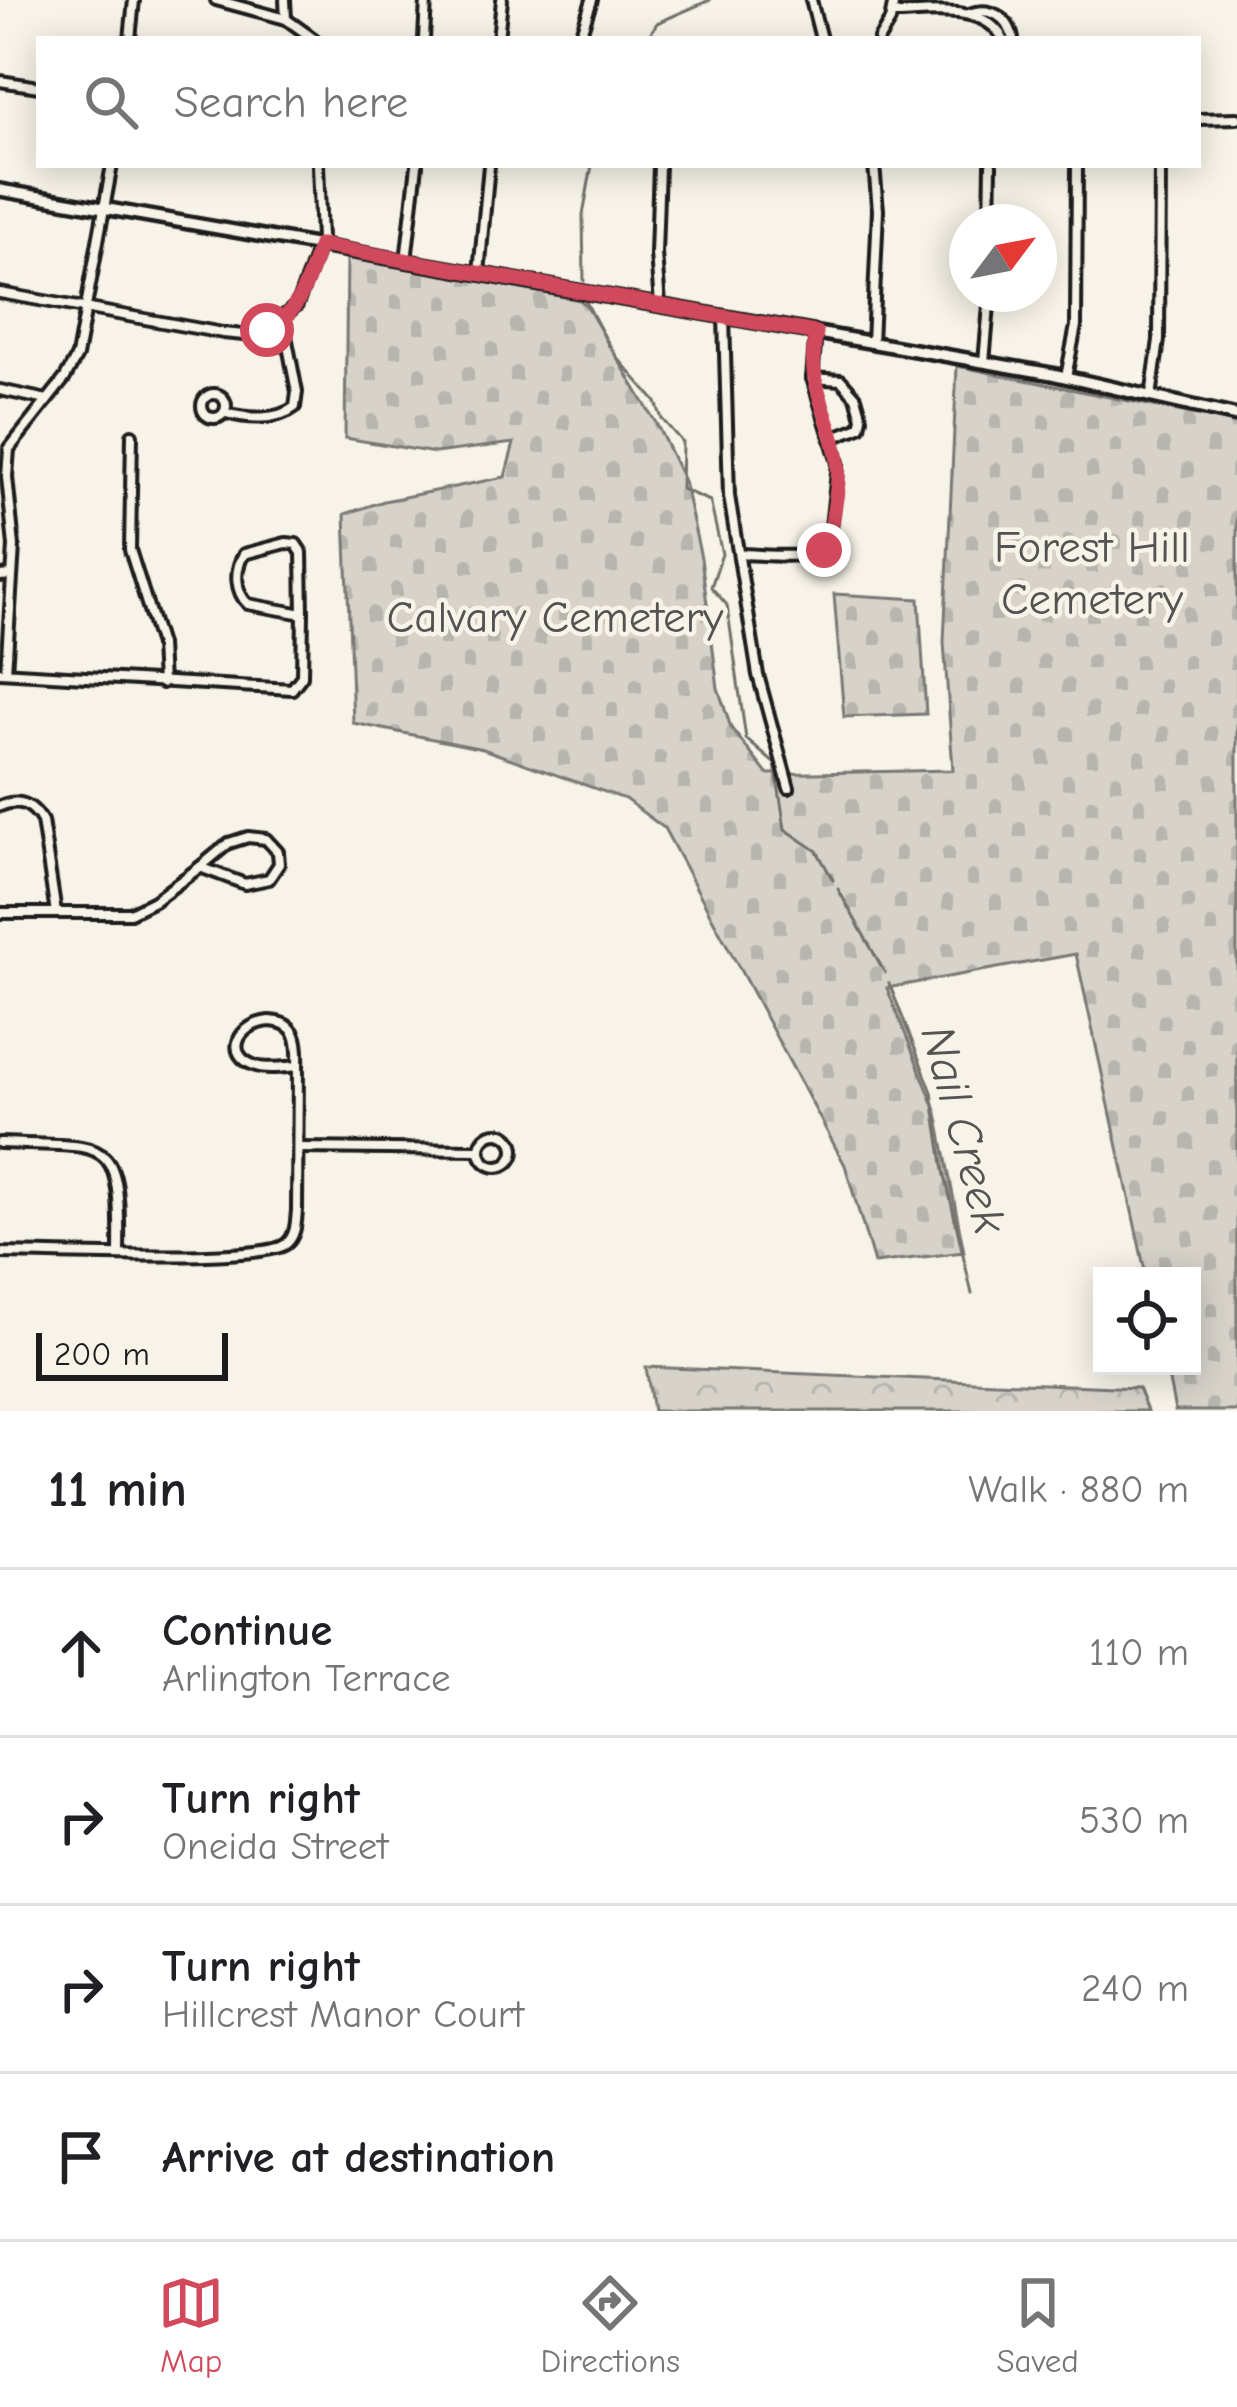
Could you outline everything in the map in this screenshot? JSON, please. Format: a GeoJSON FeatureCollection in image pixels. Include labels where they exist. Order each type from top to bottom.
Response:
{"type":"FeatureCollection","features":[{"type":"Feature","properties":{"kind":"street"},"geometry":{"type":"LineString","coordinates":[[130,36],[134,0]]}},
{"type":"Feature","properties":{"kind":"street"},"geometry":{"type":"LineString","coordinates":[[217,0],[286,19],[310,36]]}},
{"type":"Feature","properties":{"kind":"street"},"geometry":{"type":"LineString","coordinates":[[285,0],[286,19]]}},
{"type":"Feature","properties":{"kind":"street"},"geometry":{"type":"LineString","coordinates":[[424,36],[426,0]]}},
{"type":"Feature","properties":{"kind":"street"},"geometry":{"type":"LineString","coordinates":[[498,36],[502,0]]}},
{"type":"Feature","properties":{"kind":"street"},"geometry":{"type":"LineString","coordinates":[[581,33],[592,0]]}},
{"type":"Feature","properties":{"kind":"street"},"geometry":{"type":"LineString","coordinates":[[811,0],[820,36]]}},
{"type":"Feature","properties":{"kind":"street"},"geometry":{"type":"LineString","coordinates":[[881,36],[894,0]]}},
{"type":"Feature","properties":{"kind":"street"},"geometry":{"type":"LineString","coordinates":[[968,15],[980,10],[1001,16],[1012,36]]}},
{"type":"Feature","properties":{"kind":"street"},"geometry":{"type":"LineString","coordinates":[[892,14],[968,15],[991,23],[1001,36]]}},
{"type":"Feature","properties":{"kind":"street"},"geometry":{"type":"LineString","coordinates":[[0,81],[36,87]]}},
{"type":"Feature","properties":{"kind":"street"},"geometry":{"type":"LineString","coordinates":[[1201,119],[1237,118]]}},
{"type":"Feature","properties":{"kind":"street"},"geometry":{"type":"LineString","coordinates":[[112,168],[74,365],[9,449],[4,488],[14,531],[3,672],[287,690],[297,686],[302,676],[304,561],[298,547],[286,543],[251,549],[244,554],[237,576],[243,600],[255,607],[303,614]]}},
{"type":"Feature","properties":{"kind":"street"},"geometry":{"type":"LineString","coordinates":[[0,293],[244,335],[267,330],[283,320],[303,292],[320,245],[318,168]]}},
{"type":"Feature","properties":{"kind":"street"},"geometry":{"type":"LineString","coordinates":[[406,261],[417,168]]}},
{"type":"Feature","properties":{"kind":"street"},"geometry":{"type":"LineString","coordinates":[[479,273],[489,168]]}},
{"type":"Feature","properties":{"kind":"street"},"geometry":{"type":"LineString","coordinates":[[659,168],[660,305]]}},
{"type":"Feature","properties":{"kind":"street"},"geometry":{"type":"LineString","coordinates":[[872,343],[878,210],[874,168]]}},
{"type":"Feature","properties":{"kind":"street"},"geometry":{"type":"LineString","coordinates":[[990,204],[991,168]]}},
{"type":"Feature","properties":{"kind":"street"},"geometry":{"type":"LineString","coordinates":[[1066,377],[1076,326],[1077,168]]}},
{"type":"Feature","properties":{"kind":"street"},"geometry":{"type":"LineString","coordinates":[[1151,397],[1159,340],[1160,168]]}},
{"type":"Feature","properties":{"kind":"street"},"geometry":{"type":"LineString","coordinates":[[0,190],[984,362],[1237,414]]}},
{"type":"Feature","properties":{"kind":"street"},"geometry":{"type":"LineString","coordinates":[[984,362],[988,312]]}},
{"type":"Feature","properties":{"kind":"street"},"geometry":{"type":"LineString","coordinates":[[724,316],[728,477],[758,675],[789,788]]}},
{"type":"Feature","properties":{"kind":"street"},"geometry":{"type":"LineString","coordinates":[[226,413],[283,415],[295,407],[298,392],[283,320]]}},
{"type":"Feature","properties":{"kind":"street"},"geometry":{"type":"LineString","coordinates":[[739,554],[808,554],[829,545],[839,475],[812,378],[816,333]]}},
{"type":"Feature","properties":{"kind":"street"},"geometry":{"type":"LineString","coordinates":[[812,378],[842,380],[860,409],[860,427],[832,438]]}},
{"type":"Feature","properties":{"kind":"street"},"geometry":{"type":"LineString","coordinates":[[0,390],[47,400]]}},
{"type":"Feature","properties":{"kind":"street"},"geometry":{"type":"LineString","coordinates":[[131,435],[130,550],[160,645],[162,683]]}},
{"type":"Feature","properties":{"kind":"street"},"geometry":{"type":"LineString","coordinates":[[0,576],[12,575]]}},
{"type":"Feature","properties":{"kind":"street"},"geometry":{"type":"LineString","coordinates":[[0,806],[26,803],[42,821],[56,913]]}},
{"type":"Feature","properties":{"kind":"street"},"geometry":{"type":"LineString","coordinates":[[0,913],[136,911],[229,843],[248,837],[271,843],[280,858],[269,879],[252,884],[200,867]]}},
{"type":"Feature","properties":{"kind":"street"},"geometry":{"type":"LineString","coordinates":[[0,1253],[270,1252],[287,1243],[296,1225],[298,1148],[298,1066],[298,1039],[285,1023],[255,1022],[240,1034],[238,1048],[248,1063],[270,1068],[298,1066]]}},
{"type":"Feature","properties":{"kind":"street"},"geometry":{"type":"LineString","coordinates":[[500,1133],[511,1138],[515,1148],[511,1161],[498,1167],[483,1159],[478,1150],[490,1136],[500,1133]]}},
{"type":"Feature","properties":{"kind":"street"},"geometry":{"type":"LineString","coordinates":[[0,1144],[79,1144],[104,1156],[119,1186],[119,1253]]}},
{"type":"Feature","properties":{"kind":"street"},"geometry":{"type":"LineString","coordinates":[[298,1148],[478,1150]]}},
{"type":"Feature","properties":{"kind":"green space"},"geometry":{"type":"Polygon","coordinates":[[[347,256],[580,300],[656,423],[684,481],[701,558],[718,688],[731,728],[767,774],[953,770],[944,642],[957,366],[1237,423],[1237,1411],[1175,1411],[1168,1375],[1201,1375],[1201,1267],[1144,1267],[1076,954],[887,988],[937,1113],[964,1252],[874,1263],[845,1165],[664,828],[625,799],[483,749],[353,723],[345,514],[384,501],[505,477],[514,443],[435,453],[345,438],[347,256]]]}},
{"type":"Feature","properties":{"kind":"green space"},"geometry":{"type":"Polygon","coordinates":[[[834,594],[919,599],[926,714],[844,717],[834,594]]]}},
{"type":"Feature","properties":{"kind":"green space"},"geometry":{"type":"Polygon","coordinates":[[[646,1367],[1138,1388],[1147,1411],[653,1411],[646,1367]]]}},
{"type":"Feature","properties":{"kind":"waterway","name":"Nail Creek"},"geometry":{"type":"LineString","coordinates":[[649,36],[657,23],[710,0]]}},
{"type":"Feature","properties":{"kind":"waterway","name":"Nail Creek"},"geometry":{"type":"LineString","coordinates":[[584,281],[583,215],[591,168]]}},
{"type":"Feature","properties":{"kind":"waterway","name":"Nail Creek"},"geometry":{"type":"LineString","coordinates":[[585,300],[609,346]]}},
{"type":"Feature","properties":{"kind":"waterway","name":"Nail Creek"},"geometry":{"type":"LineString","coordinates":[[615,355],[656,402],[662,419],[682,442],[681,489],[710,501],[722,554],[711,587],[727,605],[746,739],[775,764],[785,829],[817,851],[833,880]]}},
{"type":"Feature","properties":{"kind":"waterway","name":"Nail Creek"},"geometry":{"type":"LineString","coordinates":[[838,889],[885,973]]}},
{"type":"Feature","properties":{"kind":"waterway","name":"Nail Creek"},"geometry":{"type":"LineString","coordinates":[[889,983],[932,1092],[972,1294]]}},
{"type":"Feature","properties":{"kind":"route"},"geometry":{"type":"LineString","coordinates":[[267,330],[296,305],[320,245],[816,333],[812,378],[839,475],[829,545],[824,550]]}},
{"type":"Feature","properties":{"kind":"park label","name":"Forest Hill Cemetery"},"geometry":{"type":"Point","coordinates":[1092,572]}},
{"type":"Feature","properties":{"kind":"park label","name":"Calvary Cemetery"},"geometry":{"type":"Point","coordinates":[555,616]}}]}
